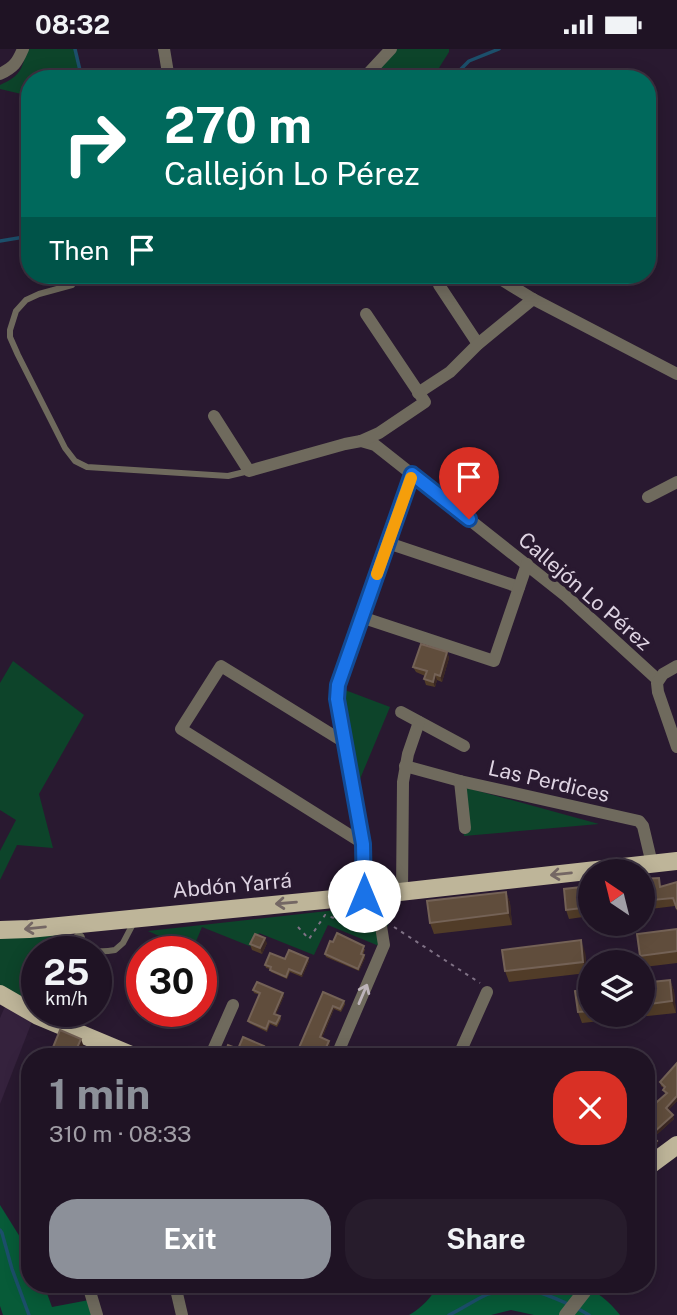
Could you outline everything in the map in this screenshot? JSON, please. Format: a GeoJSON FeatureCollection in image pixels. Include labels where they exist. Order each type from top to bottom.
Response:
{"type":"FeatureCollection","features":[{"type":"Feature","properties":{"kind":"main road","name":"Abdón Yarrá"},"geometry":{"type":"LineString","coordinates":[[655,864],[677,861]]}},
{"type":"Feature","properties":{"kind":"main road","name":"Abdón Yarrá"},"geometry":{"type":"LineString","coordinates":[[0,930],[74,931],[136,917],[578,872]]}},
{"type":"Feature","properties":{"kind":"main road"},"geometry":{"type":"LineString","coordinates":[[0,995],[21,1005]]}},
{"type":"Feature","properties":{"kind":"main road"},"geometry":{"type":"LineString","coordinates":[[65,1027],[107,1048]]}},
{"type":"Feature","properties":{"kind":"main road"},"geometry":{"type":"LineString","coordinates":[[655,1162],[677,1145]]}},
{"type":"Feature","properties":{"kind":"street"},"geometry":{"type":"LineString","coordinates":[[0,74],[18,62],[23,49]]}},
{"type":"Feature","properties":{"kind":"street"},"geometry":{"type":"LineString","coordinates":[[164,49],[168,70]]}},
{"type":"Feature","properties":{"kind":"street"},"geometry":{"type":"LineString","coordinates":[[371,70],[391,49]]}},
{"type":"Feature","properties":{"kind":"street"},"geometry":{"type":"LineString","coordinates":[[509,284],[677,374]]}},
{"type":"Feature","properties":{"kind":"street"},"geometry":{"type":"LineString","coordinates":[[439,285],[478,344]]}},
{"type":"Feature","properties":{"kind":"street"},"geometry":{"type":"LineString","coordinates":[[418,393],[450,372],[478,344],[533,299]]}},
{"type":"Feature","properties":{"kind":"street"},"geometry":{"type":"LineString","coordinates":[[214,416],[249,471],[361,441],[379,433],[425,403],[366,314]]}},
{"type":"Feature","properties":{"kind":"street","name":"Callejón Lo Pérez"},"geometry":{"type":"LineString","coordinates":[[361,441],[375,445],[527,564],[589,616],[658,680]]}},
{"type":"Feature","properties":{"kind":"street"},"geometry":{"type":"LineString","coordinates":[[340,1048],[384,945],[370,895],[337,699],[338,685],[412,474]]}},
{"type":"Feature","properties":{"kind":"street"},"geometry":{"type":"LineString","coordinates":[[649,497],[677,482]]}},
{"type":"Feature","properties":{"kind":"street"},"geometry":{"type":"LineString","coordinates":[[388,543],[519,587]]}},
{"type":"Feature","properties":{"kind":"street"},"geometry":{"type":"LineString","coordinates":[[361,617],[494,661],[527,564]]}},
{"type":"Feature","properties":{"kind":"street"},"geometry":{"type":"LineString","coordinates":[[344,742],[221,666],[181,729],[363,844]]}},
{"type":"Feature","properties":{"kind":"street"},"geometry":{"type":"LineString","coordinates":[[677,666],[658,680],[658,692],[677,747]]}},
{"type":"Feature","properties":{"kind":"street"},"geometry":{"type":"LineString","coordinates":[[401,712],[464,746]]}},
{"type":"Feature","properties":{"kind":"street"},"geometry":{"type":"LineString","coordinates":[[402,892],[405,766],[419,722]]}},
{"type":"Feature","properties":{"kind":"street","name":"Las Perdices"},"geometry":{"type":"LineString","coordinates":[[405,766],[639,821],[643,826],[651,859]]}},
{"type":"Feature","properties":{"kind":"street"},"geometry":{"type":"LineString","coordinates":[[460,781],[465,828]]}},
{"type":"Feature","properties":{"kind":"street"},"geometry":{"type":"LineString","coordinates":[[73,936],[74,931]]}},
{"type":"Feature","properties":{"kind":"street"},"geometry":{"type":"LineString","coordinates":[[462,1048],[487,992]]}},
{"type":"Feature","properties":{"kind":"street"},"geometry":{"type":"LineString","coordinates":[[213,1048],[233,1005]]}},
{"type":"Feature","properties":{"kind":"street"},"geometry":{"type":"LineString","coordinates":[[90,1293],[97,1315]]}},
{"type":"Feature","properties":{"kind":"street"},"geometry":{"type":"LineString","coordinates":[[177,1293],[182,1315]]}},
{"type":"Feature","properties":{"kind":"street"},"geometry":{"type":"LineString","coordinates":[[566,1315],[581,1293]]}},
{"type":"Feature","properties":{"kind":"lane"},"geometry":{"type":"LineString","coordinates":[[72,285],[26,300],[16,311],[10,330],[10,337],[18,355],[71,457],[88,467],[228,476],[249,471]]}},
{"type":"Feature","properties":{"kind":"lane"},"geometry":{"type":"LineString","coordinates":[[74,931],[87,947],[100,952],[115,950],[123,943],[136,917]]}},
{"type":"Feature","properties":{"kind":"shaded area"},"geometry":{"type":"Polygon","coordinates":[[[6,1004],[21,1012],[21,1027],[30,1027],[0,1104],[0,1018],[6,1004]]]}},
{"type":"Feature","properties":{"kind":"green space"},"geometry":{"type":"Polygon","coordinates":[[[27,49],[74,49],[79,70],[21,70],[21,94],[0,89],[0,85],[12,79],[19,71],[27,49]]]}},
{"type":"Feature","properties":{"kind":"green space"},"geometry":{"type":"Polygon","coordinates":[[[391,49],[449,49],[438,70],[371,70],[391,49]]]}},
{"type":"Feature","properties":{"kind":"green space"},"geometry":{"type":"Polygon","coordinates":[[[13,661],[84,715],[39,794],[53,848],[17,845],[0,880],[0,851],[16,820],[0,810],[0,683],[13,661]]]}},
{"type":"Feature","properties":{"kind":"green space"},"geometry":{"type":"Polygon","coordinates":[[[345,690],[390,707],[360,779],[344,696],[345,690]]]}},
{"type":"Feature","properties":{"kind":"green space"},"geometry":{"type":"Polygon","coordinates":[[[460,786],[599,824],[464,836],[460,786]]]}},
{"type":"Feature","properties":{"kind":"green space"},"geometry":{"type":"Polygon","coordinates":[[[390,904],[391,918],[379,946],[328,925],[314,955],[259,933],[252,947],[202,927],[198,936],[159,936],[148,931],[390,904]]]}},
{"type":"Feature","properties":{"kind":"green space"},"geometry":{"type":"Polygon","coordinates":[[[66,932],[67,936],[21,936],[21,1000],[0,990],[0,936],[66,932]]]}},
{"type":"Feature","properties":{"kind":"green space"},"geometry":{"type":"Polygon","coordinates":[[[0,1205],[21,1239],[21,1293],[47,1293],[52,1307],[89,1300],[94,1315],[3,1315],[0,1306],[0,1205]]]}},
{"type":"Feature","properties":{"kind":"green space"},"geometry":{"type":"Polygon","coordinates":[[[433,1293],[596,1293],[620,1315],[534,1315],[511,1310],[491,1315],[409,1315],[433,1293]]]}},
{"type":"Feature","properties":{"kind":"building"},"geometry":{"type":"Polygon","coordinates":[[[421,644],[447,652],[440,676],[435,674],[433,682],[424,679],[427,671],[413,667],[421,644]]]}},
{"type":"Feature","properties":{"kind":"building"},"geometry":{"type":"Polygon","coordinates":[[[655,878],[659,878],[660,887],[677,882],[677,909],[673,898],[655,900],[655,878]]]}},
{"type":"Feature","properties":{"kind":"building"},"geometry":{"type":"Polygon","coordinates":[[[578,887],[578,908],[566,910],[564,889],[578,887]]]}},
{"type":"Feature","properties":{"kind":"building"},"geometry":{"type":"Polygon","coordinates":[[[506,892],[508,913],[430,923],[427,901],[506,892]]]}},
{"type":"Feature","properties":{"kind":"building"},"geometry":{"type":"Polygon","coordinates":[[[677,929],[677,951],[655,954],[655,950],[639,950],[637,936],[655,936],[655,932],[677,929]]]}},
{"type":"Feature","properties":{"kind":"building"},"geometry":{"type":"Polygon","coordinates":[[[337,933],[364,946],[361,954],[364,955],[358,969],[325,954],[330,941],[333,942],[337,933]]]}},
{"type":"Feature","properties":{"kind":"building"},"geometry":{"type":"Polygon","coordinates":[[[255,934],[265,938],[260,948],[250,944],[255,934]]]}},
{"type":"Feature","properties":{"kind":"building"},"geometry":{"type":"Polygon","coordinates":[[[581,940],[582,950],[578,950],[578,963],[505,971],[502,950],[581,940]]]}},
{"type":"Feature","properties":{"kind":"building"},"geometry":{"type":"Polygon","coordinates":[[[289,950],[308,958],[301,974],[289,969],[286,977],[265,965],[270,953],[285,959],[289,950]]]}},
{"type":"Feature","properties":{"kind":"building"},"geometry":{"type":"Polygon","coordinates":[[[670,980],[672,1001],[655,1003],[655,982],[670,980]]]}},
{"type":"Feature","properties":{"kind":"building"},"geometry":{"type":"Polygon","coordinates":[[[257,982],[283,993],[274,1014],[280,1016],[276,1024],[269,1021],[266,1029],[248,1021],[260,993],[253,990],[257,982]]]}},
{"type":"Feature","properties":{"kind":"building"},"geometry":{"type":"Polygon","coordinates":[[[575,991],[578,991],[578,1012],[575,991]]]}},
{"type":"Feature","properties":{"kind":"building"},"geometry":{"type":"Polygon","coordinates":[[[323,992],[344,1001],[340,1009],[333,1006],[320,1037],[329,1041],[326,1048],[299,1048],[323,992]]]}},
{"type":"Feature","properties":{"kind":"building"},"geometry":{"type":"Polygon","coordinates":[[[60,1030],[81,1039],[77,1048],[53,1048],[60,1030]]]}},
{"type":"Feature","properties":{"kind":"building"},"geometry":{"type":"Polygon","coordinates":[[[243,1037],[264,1046],[263,1048],[238,1048],[243,1037]]]}},
{"type":"Feature","properties":{"kind":"building"},"geometry":{"type":"Polygon","coordinates":[[[677,1063],[677,1096],[666,1108],[673,1115],[655,1131],[655,1104],[667,1093],[660,1082],[677,1063]]]}},
{"type":"Feature","properties":{"kind":"waterway"},"geometry":{"type":"LineString","coordinates":[[75,49],[80,70]]}},
{"type":"Feature","properties":{"kind":"waterway"},"geometry":{"type":"LineString","coordinates":[[460,70],[469,61],[499,49]]}},
{"type":"Feature","properties":{"kind":"waterway"},"geometry":{"type":"LineString","coordinates":[[0,241],[21,238]]}},
{"type":"Feature","properties":{"kind":"waterway"},"geometry":{"type":"LineString","coordinates":[[0,1230],[29,1315]]}},
{"type":"Feature","properties":{"kind":"waterway"},"geometry":{"type":"LineString","coordinates":[[449,1315],[492,1293]]}},
{"type":"Feature","properties":{"kind":"waterway"},"geometry":{"type":"LineString","coordinates":[[542,1293],[568,1304]]}},
{"type":"Feature","properties":{"kind":"waterway"},"geometry":{"type":"LineString","coordinates":[[575,1307],[589,1315]]}},
{"type":"Feature","properties":{"kind":"slow traffic"},"geometry":{"type":"LineString","coordinates":[[377,574],[411,478]]}},
{"type":"Feature","properties":{"kind":"route"},"geometry":{"type":"LineString","coordinates":[[364,896],[363,844],[337,699],[338,685],[412,474],[469,519]]}}]}
